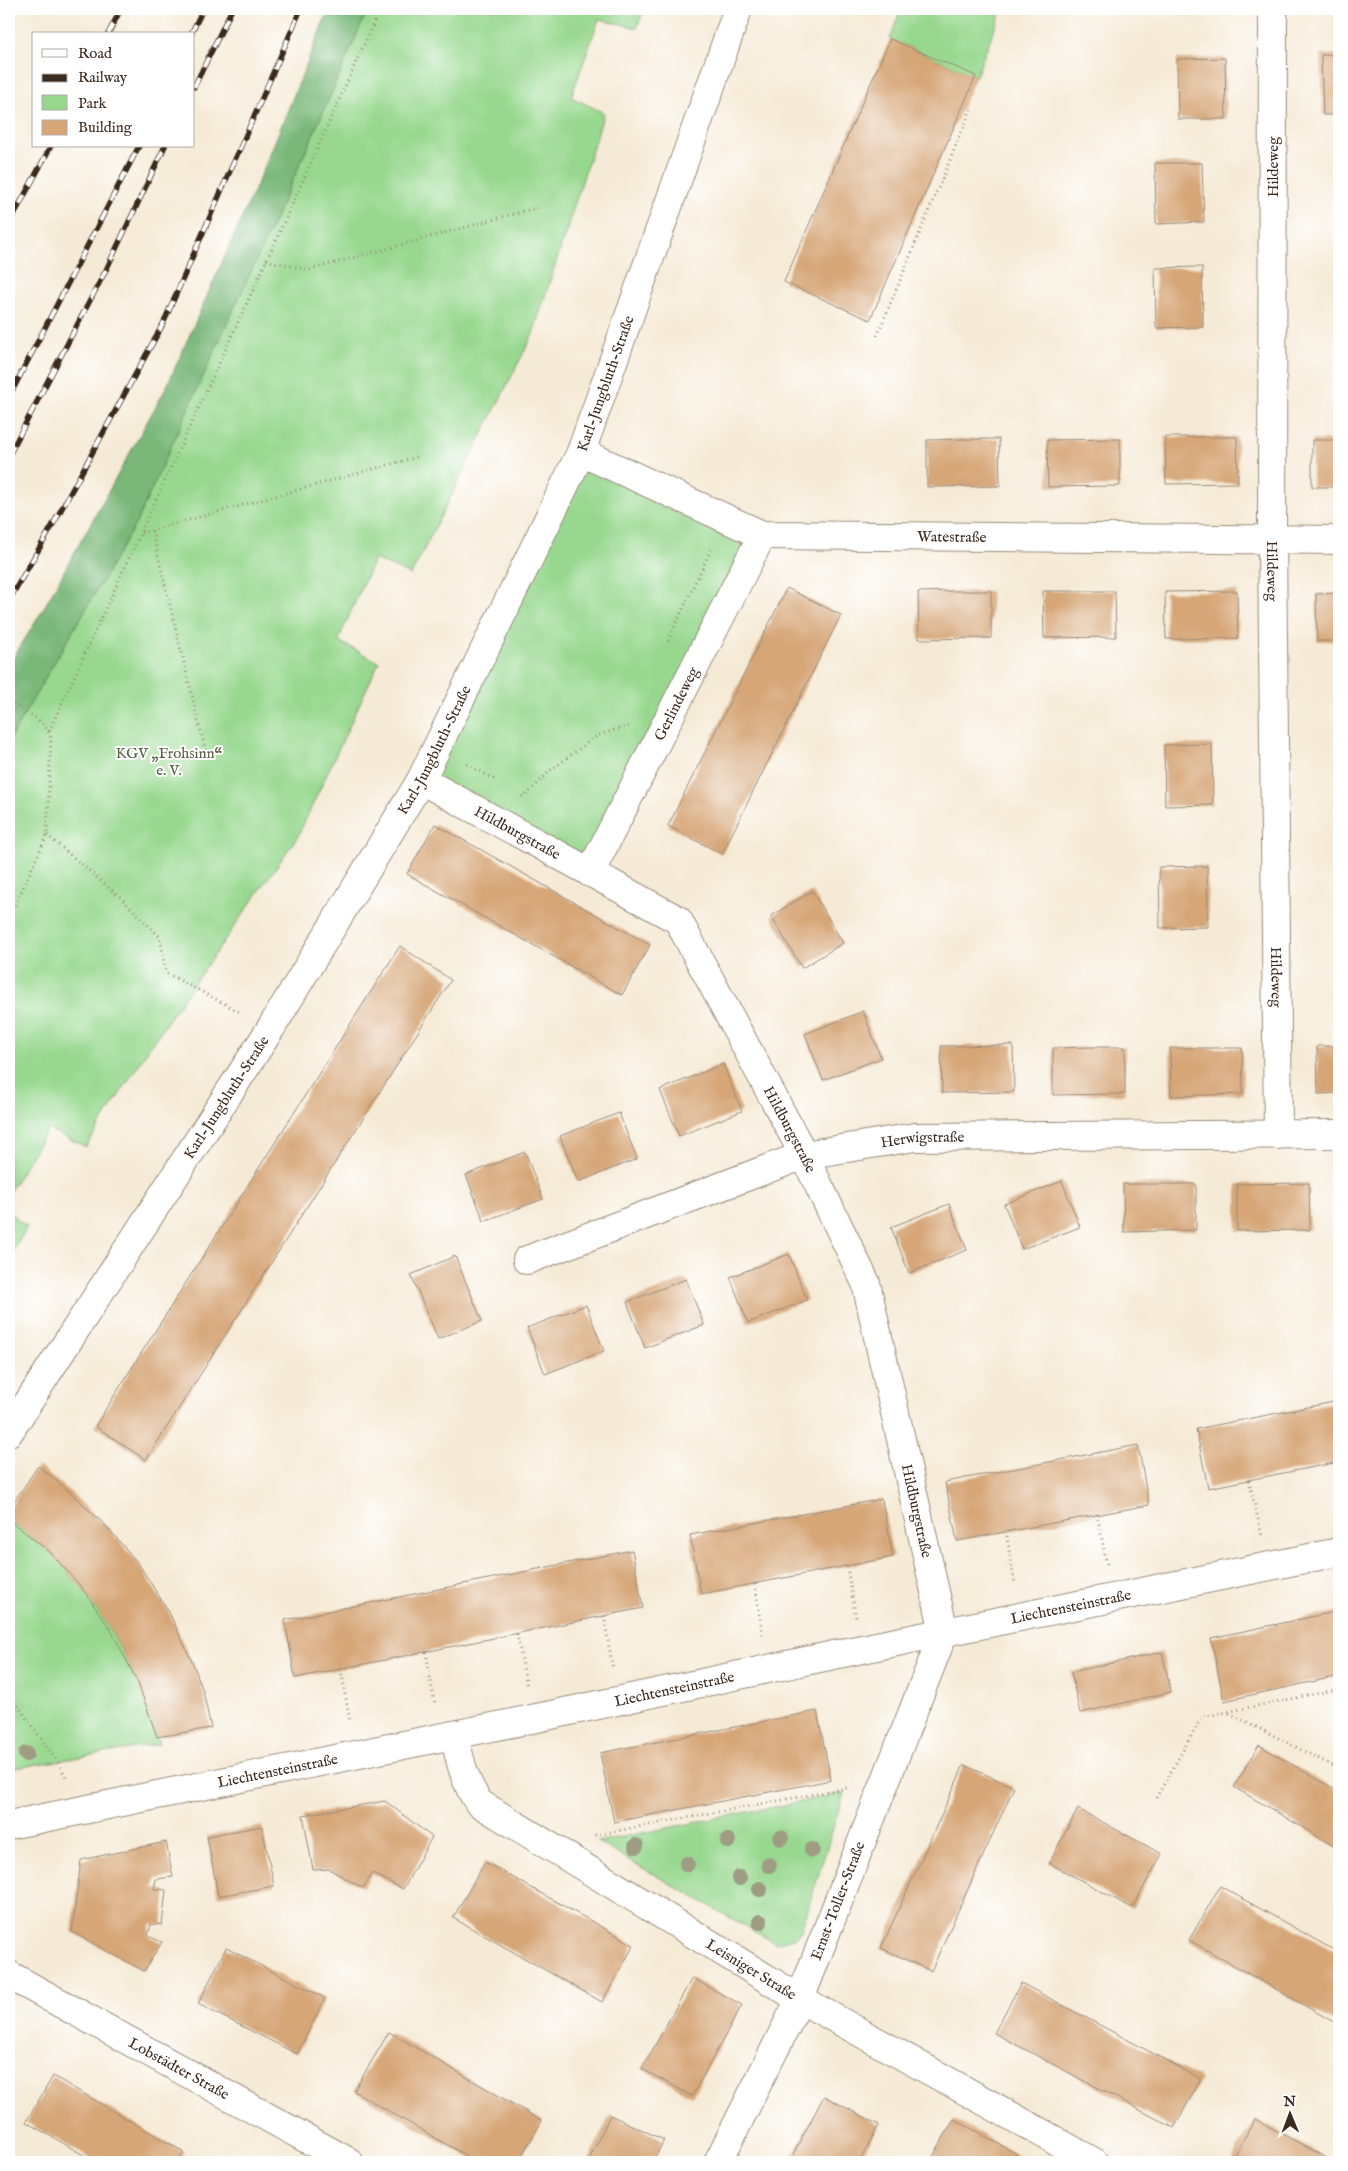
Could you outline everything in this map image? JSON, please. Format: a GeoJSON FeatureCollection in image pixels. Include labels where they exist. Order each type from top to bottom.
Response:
{"type":"FeatureCollection","features":[{"type":"Feature","properties":{"kind":"street","name":"Karl-Jungbluth-Straße"},"geometry":{"type":"LineString","coordinates":[[9,1432],[270,1028],[422,780],[581,452],[738,9]]}},
{"type":"Feature","properties":{"kind":"street","name":"Hildeweg"},"geometry":{"type":"LineString","coordinates":[[1273,9],[1272,540],[1278,1135]]}},
{"type":"Feature","properties":{"kind":"street","name":"Watestraße"},"geometry":{"type":"LineString","coordinates":[[581,452],[762,535],[1339,540]]}},
{"type":"Feature","properties":{"kind":"street","name":"Gerlindeweg"},"geometry":{"type":"LineString","coordinates":[[590,873],[762,535]]}},
{"type":"Feature","properties":{"kind":"street","name":"Hildburgstraße"},"geometry":{"type":"LineString","coordinates":[[422,780],[678,920],[804,1155],[866,1283],[944,1632]]}},
{"type":"Feature","properties":{"kind":"street","name":"Herwigstraße"},"geometry":{"type":"LineString","coordinates":[[526,1260],[804,1155],[915,1136],[1339,1134]]}},
{"type":"Feature","properties":{"kind":"street","name":"Liechtensteinstraße"},"geometry":{"type":"LineString","coordinates":[[9,1824],[356,1755],[944,1632],[1339,1552]]}},
{"type":"Feature","properties":{"kind":"street","name":"Ernst-Toller-Straße"},"geometry":{"type":"LineString","coordinates":[[718,2162],[800,1998],[944,1632]]}},
{"type":"Feature","properties":{"kind":"street","name":"Leisniger Straße"},"geometry":{"type":"LineString","coordinates":[[448,1736],[470,1790],[479,1803],[800,1998],[1094,2162]]}},
{"type":"Feature","properties":{"kind":"street","name":"Lobstädter Straße"},"geometry":{"type":"LineString","coordinates":[[9,1975],[349,2162]]}},
{"type":"Feature","properties":{"kind":"path"},"geometry":{"type":"LineString","coordinates":[[49,731],[380,9]]}},
{"type":"Feature","properties":{"kind":"path"},"geometry":{"type":"LineString","coordinates":[[877,336],[971,109]]}},
{"type":"Feature","properties":{"kind":"path"},"geometry":{"type":"LineString","coordinates":[[266,260],[309,270],[539,206]]}},
{"type":"Feature","properties":{"kind":"path"},"geometry":{"type":"LineString","coordinates":[[141,533],[417,457]]}},
{"type":"Feature","properties":{"kind":"path"},"geometry":{"type":"LineString","coordinates":[[667,645],[725,518]]}},
{"type":"Feature","properties":{"kind":"path"},"geometry":{"type":"LineString","coordinates":[[152,531],[207,757]]}},
{"type":"Feature","properties":{"kind":"path"},"geometry":{"type":"LineString","coordinates":[[9,702],[43,724],[49,731],[51,739],[48,835],[9,918]]}},
{"type":"Feature","properties":{"kind":"path"},"geometry":{"type":"LineString","coordinates":[[516,792],[524,797],[551,770],[598,735],[629,726],[634,717]]}},
{"type":"Feature","properties":{"kind":"path"},"geometry":{"type":"LineString","coordinates":[[467,764],[500,783]]}},
{"type":"Feature","properties":{"kind":"path"},"geometry":{"type":"LineString","coordinates":[[48,835],[121,898],[160,937],[166,973],[214,998]]}},
{"type":"Feature","properties":{"kind":"path"},"geometry":{"type":"LineString","coordinates":[[1335,1463],[1339,1484]]}},
{"type":"Feature","properties":{"kind":"path"},"geometry":{"type":"LineString","coordinates":[[1250,1480],[1268,1566]]}},
{"type":"Feature","properties":{"kind":"path"},"geometry":{"type":"LineString","coordinates":[[1097,1514],[1113,1598]]}},
{"type":"Feature","properties":{"kind":"path"},"geometry":{"type":"LineString","coordinates":[[1006,1532],[1021,1617]]}},
{"type":"Feature","properties":{"kind":"path"},"geometry":{"type":"LineString","coordinates":[[847,1566],[862,1649]]}},
{"type":"Feature","properties":{"kind":"path"},"geometry":{"type":"LineString","coordinates":[[754,1584],[769,1669]]}},
{"type":"Feature","properties":{"kind":"path"},"geometry":{"type":"LineString","coordinates":[[604,1616],[619,1701]]}},
{"type":"Feature","properties":{"kind":"path"},"geometry":{"type":"LineString","coordinates":[[517,1634],[532,1719]]}},
{"type":"Feature","properties":{"kind":"path"},"geometry":{"type":"LineString","coordinates":[[426,1652],[448,1736]]}},
{"type":"Feature","properties":{"kind":"path"},"geometry":{"type":"LineString","coordinates":[[341,1669],[356,1755]]}},
{"type":"Feature","properties":{"kind":"path"},"geometry":{"type":"LineString","coordinates":[[1156,1798],[1202,1717],[1339,1689]]}},
{"type":"Feature","properties":{"kind":"path"},"geometry":{"type":"LineString","coordinates":[[9,1693],[57,1761],[85,1810]]}},
{"type":"Feature","properties":{"kind":"path"},"geometry":{"type":"LineString","coordinates":[[1229,1712],[1339,1769]]}},
{"type":"Feature","properties":{"kind":"path"},"geometry":{"type":"LineString","coordinates":[[547,1844],[885,1781]]}},
{"type":"Feature","properties":{"kind":"green space"},"geometry":{"type":"Polygon","coordinates":[[[329,9],[368,9],[310,142],[136,523],[9,740],[9,665],[42,611],[166,388],[265,166],[329,9]]]}},
{"type":"Feature","properties":{"kind":"green space","name":"KGV „Frohsinn“ e. V."},"geometry":{"type":"Polygon","coordinates":[[[368,9],[644,9],[637,28],[599,19],[571,97],[604,113],[533,334],[411,575],[374,559],[338,641],[379,662],[298,836],[153,1042],[86,1147],[48,1129],[9,1192],[9,740],[136,523],[310,142],[368,9]]]}},
{"type":"Feature","properties":{"kind":"green space"},"geometry":{"type":"Polygon","coordinates":[[[901,9],[1002,9],[976,76],[890,39],[901,9]]]}},
{"type":"Feature","properties":{"kind":"green space"},"geometry":{"type":"Polygon","coordinates":[[[581,452],[762,535],[590,873],[421,780],[581,452]]]}},
{"type":"Feature","properties":{"kind":"green space"},"geometry":{"type":"Polygon","coordinates":[[[9,1212],[27,1227],[9,1258],[9,1212]]]}},
{"type":"Feature","properties":{"kind":"green space"},"geometry":{"type":"Polygon","coordinates":[[[9,1520],[50,1552],[82,1588],[111,1630],[138,1683],[159,1744],[9,1769],[9,1520]]]}},
{"type":"Feature","properties":{"kind":"green space"},"geometry":{"type":"Polygon","coordinates":[[[844,1793],[801,1931],[794,1938],[775,1943],[597,1842],[844,1793]]]}},
{"type":"Feature","properties":{"kind":"building"},"geometry":{"type":"Polygon","coordinates":[[[1177,9],[1225,9],[1225,13],[1177,14],[1177,9]]]}},
{"type":"Feature","properties":{"kind":"building"},"geometry":{"type":"Polygon","coordinates":[[[1321,9],[1339,9],[1339,11],[1321,11],[1321,9]]]}},
{"type":"Feature","properties":{"kind":"building"},"geometry":{"type":"Polygon","coordinates":[[[890,39],[976,76],[870,320],[784,282],[890,39]]]}},
{"type":"Feature","properties":{"kind":"building"},"geometry":{"type":"Polygon","coordinates":[[[1339,54],[1339,115],[1323,115],[1321,55],[1339,54]]]}},
{"type":"Feature","properties":{"kind":"building"},"geometry":{"type":"Polygon","coordinates":[[[1225,58],[1226,119],[1178,119],[1177,59],[1225,58]]]}},
{"type":"Feature","properties":{"kind":"building"},"geometry":{"type":"Polygon","coordinates":[[[1155,163],[1202,163],[1204,222],[1156,224],[1155,163]]]}},
{"type":"Feature","properties":{"kind":"building"},"geometry":{"type":"Polygon","coordinates":[[[1202,267],[1203,327],[1156,328],[1155,268],[1202,267]]]}},
{"type":"Feature","properties":{"kind":"building"},"geometry":{"type":"Polygon","coordinates":[[[1165,437],[1237,437],[1238,483],[1166,484],[1165,437]]]}},
{"type":"Feature","properties":{"kind":"building"},"geometry":{"type":"Polygon","coordinates":[[[999,439],[1000,486],[927,487],[927,440],[999,439]]]}},
{"type":"Feature","properties":{"kind":"building"},"geometry":{"type":"Polygon","coordinates":[[[1120,439],[1120,486],[1048,487],[1047,440],[1120,439]]]}},
{"type":"Feature","properties":{"kind":"building"},"geometry":{"type":"Polygon","coordinates":[[[1312,440],[1339,440],[1339,487],[1312,487],[1312,440]]]}},
{"type":"Feature","properties":{"kind":"building"},"geometry":{"type":"Polygon","coordinates":[[[787,588],[841,615],[722,854],[668,826],[787,588]]]}},
{"type":"Feature","properties":{"kind":"building"},"geometry":{"type":"Polygon","coordinates":[[[991,591],[991,638],[919,639],[918,592],[991,591]]]}},
{"type":"Feature","properties":{"kind":"building"},"geometry":{"type":"Polygon","coordinates":[[[1043,591],[1115,591],[1116,637],[1044,638],[1043,591]]]}},
{"type":"Feature","properties":{"kind":"building"},"geometry":{"type":"Polygon","coordinates":[[[1237,591],[1238,638],[1166,639],[1165,592],[1237,591]]]}},
{"type":"Feature","properties":{"kind":"building"},"geometry":{"type":"Polygon","coordinates":[[[1339,593],[1339,641],[1317,641],[1316,594],[1339,593]]]}},
{"type":"Feature","properties":{"kind":"building"},"geometry":{"type":"Polygon","coordinates":[[[1212,744],[1213,805],[1165,806],[1164,745],[1212,744]]]}},
{"type":"Feature","properties":{"kind":"building"},"geometry":{"type":"Polygon","coordinates":[[[435,824],[650,945],[622,995],[407,874],[435,824]]]}},
{"type":"Feature","properties":{"kind":"building"},"geometry":{"type":"Polygon","coordinates":[[[1207,866],[1208,927],[1160,928],[1159,867],[1207,866]]]}},
{"type":"Feature","properties":{"kind":"building"},"geometry":{"type":"Polygon","coordinates":[[[812,891],[843,943],[802,968],[771,916],[812,891]]]}},
{"type":"Feature","properties":{"kind":"building"},"geometry":{"type":"Polygon","coordinates":[[[400,946],[451,980],[146,1460],[95,1426],[400,946]]]}},
{"type":"Feature","properties":{"kind":"building"},"geometry":{"type":"Polygon","coordinates":[[[863,1011],[881,1058],[823,1080],[805,1034],[863,1011]]]}},
{"type":"Feature","properties":{"kind":"building"},"geometry":{"type":"Polygon","coordinates":[[[1013,1045],[1014,1092],[942,1093],[941,1046],[1013,1045]]]}},
{"type":"Feature","properties":{"kind":"building"},"geometry":{"type":"Polygon","coordinates":[[[1317,1046],[1339,1046],[1339,1093],[1318,1094],[1317,1046]]]}},
{"type":"Feature","properties":{"kind":"building"},"geometry":{"type":"Polygon","coordinates":[[[1125,1047],[1125,1094],[1053,1095],[1053,1048],[1125,1047]]]}},
{"type":"Feature","properties":{"kind":"building"},"geometry":{"type":"Polygon","coordinates":[[[1170,1048],[1242,1048],[1243,1094],[1171,1096],[1170,1048]]]}},
{"type":"Feature","properties":{"kind":"building"},"geometry":{"type":"Polygon","coordinates":[[[723,1064],[742,1111],[679,1136],[660,1090],[723,1064]]]}},
{"type":"Feature","properties":{"kind":"building"},"geometry":{"type":"Polygon","coordinates":[[[619,1113],[637,1159],[578,1182],[560,1136],[619,1113]]]}},
{"type":"Feature","properties":{"kind":"building"},"geometry":{"type":"Polygon","coordinates":[[[525,1152],[543,1199],[484,1221],[466,1175],[525,1152]]]}},
{"type":"Feature","properties":{"kind":"building"},"geometry":{"type":"Polygon","coordinates":[[[1062,1181],[1080,1227],[1022,1249],[1004,1204],[1062,1181]]]}},
{"type":"Feature","properties":{"kind":"building"},"geometry":{"type":"Polygon","coordinates":[[[1309,1183],[1310,1230],[1237,1231],[1237,1184],[1309,1183]]]}},
{"type":"Feature","properties":{"kind":"building"},"geometry":{"type":"Polygon","coordinates":[[[1123,1184],[1196,1184],[1196,1230],[1124,1232],[1123,1184]]]}},
{"type":"Feature","properties":{"kind":"building"},"geometry":{"type":"Polygon","coordinates":[[[949,1204],[967,1250],[909,1273],[891,1227],[949,1204]]]}},
{"type":"Feature","properties":{"kind":"building"},"geometry":{"type":"Polygon","coordinates":[[[789,1254],[807,1300],[748,1323],[730,1277],[789,1254]]]}},
{"type":"Feature","properties":{"kind":"building"},"geometry":{"type":"Polygon","coordinates":[[[455,1256],[482,1321],[438,1339],[411,1275],[455,1256]]]}},
{"type":"Feature","properties":{"kind":"building"},"geometry":{"type":"Polygon","coordinates":[[[686,1279],[704,1325],[645,1348],[627,1302],[686,1279]]]}},
{"type":"Feature","properties":{"kind":"building"},"geometry":{"type":"Polygon","coordinates":[[[586,1305],[604,1351],[545,1374],[527,1328],[586,1305]]]}},
{"type":"Feature","properties":{"kind":"building"},"geometry":{"type":"Polygon","coordinates":[[[1339,1401],[1339,1462],[1208,1488],[1196,1429],[1339,1401]]]}},
{"type":"Feature","properties":{"kind":"building"},"geometry":{"type":"Polygon","coordinates":[[[1138,1445],[1149,1505],[957,1541],[945,1482],[1138,1445]]]}},
{"type":"Feature","properties":{"kind":"building"},"geometry":{"type":"Polygon","coordinates":[[[38,1466],[69,1491],[106,1526],[138,1563],[169,1612],[194,1666],[203,1691],[211,1728],[157,1737],[138,1683],[111,1630],[82,1588],[50,1552],[9,1520],[9,1509],[38,1466]]]}},
{"type":"Feature","properties":{"kind":"building"},"geometry":{"type":"Polygon","coordinates":[[[882,1499],[893,1557],[701,1594],[690,1535],[882,1499]]]}},
{"type":"Feature","properties":{"kind":"building"},"geometry":{"type":"Polygon","coordinates":[[[632,1550],[643,1608],[295,1678],[285,1620],[632,1550]]]}},
{"type":"Feature","properties":{"kind":"building"},"geometry":{"type":"Polygon","coordinates":[[[1339,1611],[1339,1676],[1224,1701],[1211,1638],[1339,1611]]]}},
{"type":"Feature","properties":{"kind":"building"},"geometry":{"type":"Polygon","coordinates":[[[1162,1652],[1171,1692],[1080,1713],[1071,1672],[1162,1652]]]}},
{"type":"Feature","properties":{"kind":"building"},"geometry":{"type":"Polygon","coordinates":[[[817,1711],[831,1780],[614,1822],[600,1753],[817,1711]]]}},
{"type":"Feature","properties":{"kind":"building"},"geometry":{"type":"Polygon","coordinates":[[[1259,1745],[1339,1792],[1339,1849],[1234,1787],[1259,1745]]]}},
{"type":"Feature","properties":{"kind":"building"},"geometry":{"type":"Polygon","coordinates":[[[964,1765],[1014,1787],[931,1971],[881,1948],[964,1765]]]}},
{"type":"Feature","properties":{"kind":"building"},"geometry":{"type":"Polygon","coordinates":[[[385,1801],[432,1837],[403,1889],[372,1873],[363,1888],[329,1869],[313,1870],[303,1815],[385,1801]]]}},
{"type":"Feature","properties":{"kind":"building"},"geometry":{"type":"Polygon","coordinates":[[[1078,1809],[1162,1854],[1132,1908],[1049,1863],[1078,1809]]]}},
{"type":"Feature","properties":{"kind":"building"},"geometry":{"type":"Polygon","coordinates":[[[262,1826],[274,1886],[218,1896],[207,1836],[262,1826]]]}},
{"type":"Feature","properties":{"kind":"building"},"geometry":{"type":"Polygon","coordinates":[[[166,1842],[173,1877],[156,1879],[154,1889],[166,1890],[162,1925],[151,1924],[148,1936],[162,1942],[144,1971],[72,1932],[81,1860],[166,1842]]]}},
{"type":"Feature","properties":{"kind":"building"},"geometry":{"type":"Polygon","coordinates":[[[485,1862],[634,1945],[602,2002],[453,1918],[485,1862]]]}},
{"type":"Feature","properties":{"kind":"building"},"geometry":{"type":"Polygon","coordinates":[[[1220,1886],[1339,1953],[1339,2025],[1189,1940],[1220,1886]]]}},
{"type":"Feature","properties":{"kind":"building"},"geometry":{"type":"Polygon","coordinates":[[[226,1948],[325,1998],[297,2054],[198,2004],[226,1948]]]}},
{"type":"Feature","properties":{"kind":"building"},"geometry":{"type":"Polygon","coordinates":[[[692,1978],[742,2005],[692,2096],[642,2069],[692,1978]]]}},
{"type":"Feature","properties":{"kind":"building"},"geometry":{"type":"Polygon","coordinates":[[[1021,1983],[1201,2079],[1174,2128],[994,2033],[1021,1983]]]}},
{"type":"Feature","properties":{"kind":"building"},"geometry":{"type":"Polygon","coordinates":[[[389,2032],[542,2121],[518,2162],[477,2162],[354,2091],[389,2032]]]}},
{"type":"Feature","properties":{"kind":"building"},"geometry":{"type":"Polygon","coordinates":[[[53,2076],[184,2152],[178,2162],[96,2162],[26,2122],[53,2076]]]}},
{"type":"Feature","properties":{"kind":"building"},"geometry":{"type":"Polygon","coordinates":[[[824,2096],[879,2125],[859,2162],[789,2162],[824,2096]]]}},
{"type":"Feature","properties":{"kind":"building"},"geometry":{"type":"Polygon","coordinates":[[[610,2115],[664,2140],[653,2162],[588,2162],[610,2115]]]}},
{"type":"Feature","properties":{"kind":"building"},"geometry":{"type":"Polygon","coordinates":[[[954,2119],[1017,2154],[1012,2162],[930,2162],[954,2119]]]}},
{"type":"Feature","properties":{"kind":"building"},"geometry":{"type":"Polygon","coordinates":[[[1255,2119],[1334,2162],[1231,2162],[1255,2119]]]}},
{"type":"Feature","properties":{"kind":"railway"},"geometry":{"type":"LineString","coordinates":[[109,32],[121,9]]}},
{"type":"Feature","properties":{"kind":"railway"},"geometry":{"type":"LineString","coordinates":[[192,32],[203,9]]}},
{"type":"Feature","properties":{"kind":"railway"},"geometry":{"type":"LineString","coordinates":[[195,85],[232,9]]}},
{"type":"Feature","properties":{"kind":"railway"},"geometry":{"type":"LineString","coordinates":[[9,600],[50,530],[163,324],[301,9]]}},
{"type":"Feature","properties":{"kind":"railway"},"geometry":{"type":"LineString","coordinates":[[9,224],[50,148]]}},
{"type":"Feature","properties":{"kind":"railway"},"geometry":{"type":"LineString","coordinates":[[9,397],[138,148]]}},
{"type":"Feature","properties":{"kind":"railway"},"geometry":{"type":"LineString","coordinates":[[9,455],[107,268],[164,148]]}}]}
